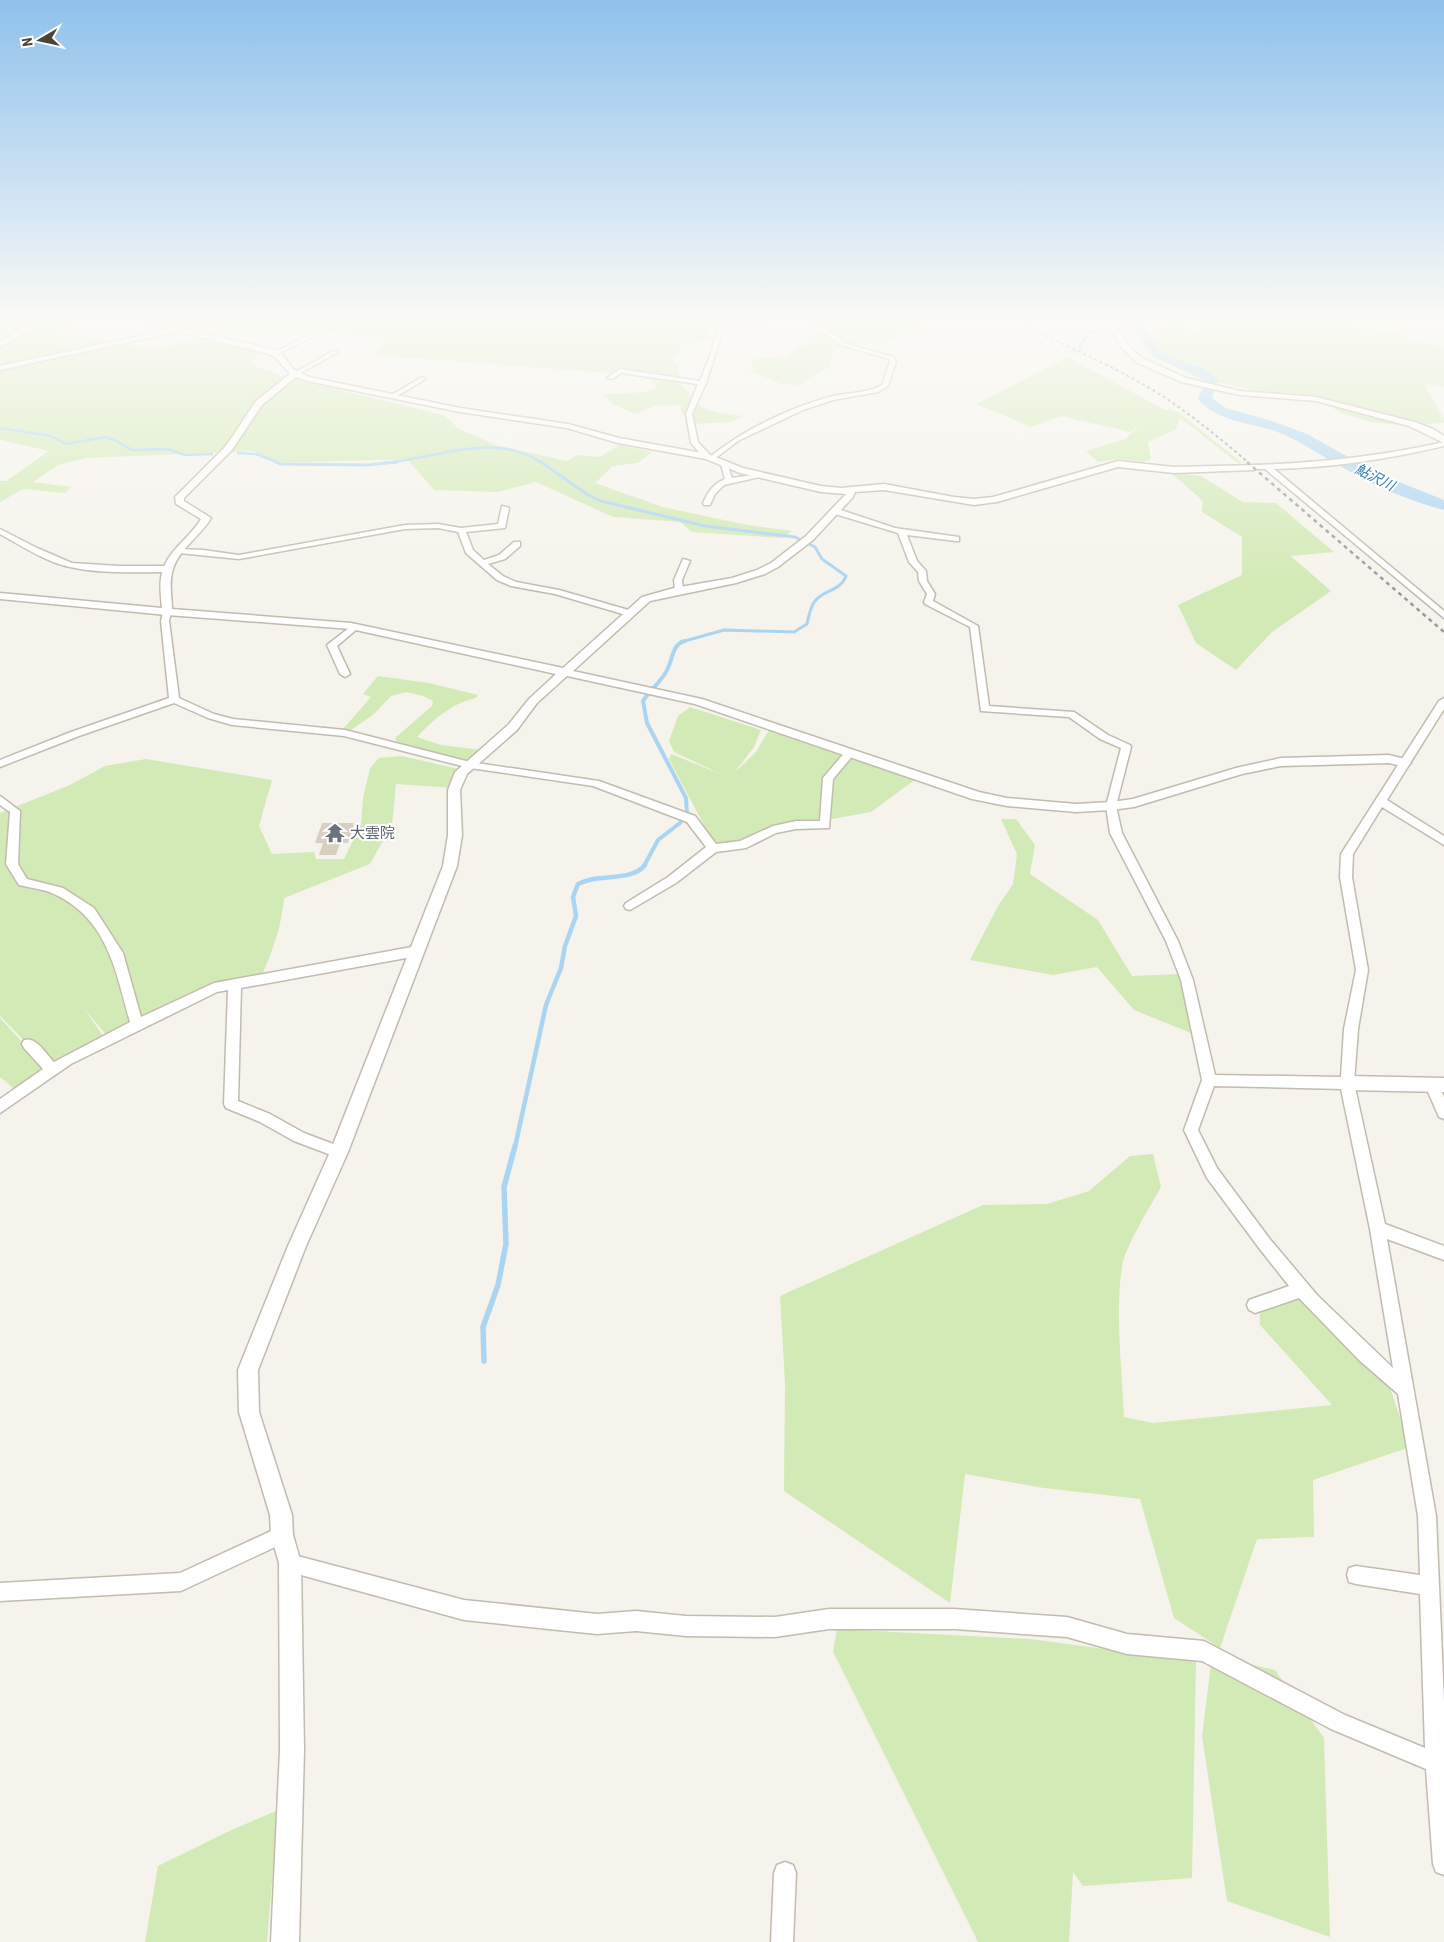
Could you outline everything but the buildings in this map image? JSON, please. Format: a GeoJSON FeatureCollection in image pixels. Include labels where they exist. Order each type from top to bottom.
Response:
{"type":"FeatureCollection","features":[{"type":"Feature","properties":{"kind":"street"},"geometry":{"type":"LineString","coordinates":[[174,700],[165,621],[168,612],[167,569],[179,551],[202,526],[206,518],[179,502],[180,497],[229,448],[253,411]]}},
{"type":"Feature","properties":{"kind":"street"},"geometry":{"type":"LineString","coordinates":[[467,411],[568,426],[627,442],[710,458],[760,476],[833,491],[884,487],[974,502],[994,500],[1118,464],[1174,470],[1254,467],[1285,468],[1414,451],[1444,444]]}},
{"type":"Feature","properties":{"kind":"street"},"geometry":{"type":"LineString","coordinates":[[690,411],[695,443],[710,458]]}},
{"type":"Feature","properties":{"kind":"street"},"geometry":{"type":"LineString","coordinates":[[710,458],[736,440],[798,411]]}},
{"type":"Feature","properties":{"kind":"street"},"geometry":{"type":"LineString","coordinates":[[1361,411],[1412,424],[1430,431],[1444,440]]}},
{"type":"Feature","properties":{"kind":"street"},"geometry":{"type":"LineString","coordinates":[[723,463],[729,481]]}},
{"type":"Feature","properties":{"kind":"street"},"geometry":{"type":"LineString","coordinates":[[1267,467],[1444,615]]}},
{"type":"Feature","properties":{"kind":"street"},"geometry":{"type":"LineString","coordinates":[[707,503],[716,486],[729,481],[760,476]]}},
{"type":"Feature","properties":{"kind":"street"},"geometry":{"type":"LineString","coordinates":[[285,1942],[292,1750],[290,1563],[282,1535],[281,1515],[249,1412],[248,1370],[297,1246],[339,1152],[450,866],[455,835],[454,790],[461,772],[513,727],[533,701],[646,599],[761,572],[807,542],[850,495],[851,490]]}},
{"type":"Feature","properties":{"kind":"street"},"geometry":{"type":"LineString","coordinates":[[179,551],[239,557],[405,527],[438,526],[461,530],[502,526],[505,508]]}},
{"type":"Feature","properties":{"kind":"street"},"geometry":{"type":"LineString","coordinates":[[835,511],[882,528],[925,537],[956,539]]}},
{"type":"Feature","properties":{"kind":"street"},"geometry":{"type":"LineString","coordinates":[[461,530],[468,551],[500,578],[514,584],[556,592],[629,613]]}},
{"type":"Feature","properties":{"kind":"street"},"geometry":{"type":"LineString","coordinates":[[0,531],[34,550],[71,565],[119,569],[167,569]]}},
{"type":"Feature","properties":{"kind":"street"},"geometry":{"type":"LineString","coordinates":[[902,532],[913,562],[922,571],[923,581],[931,594],[928,602],[974,626],[984,709],[1072,714],[1104,737],[1126,746],[1112,806],[1116,833],[1172,941],[1187,980],[1209,1080],[1191,1130],[1212,1173],[1264,1243],[1302,1289],[1365,1354],[1405,1389]]}},
{"type":"Feature","properties":{"kind":"street"},"geometry":{"type":"LineString","coordinates":[[482,563],[502,557],[517,544]]}},
{"type":"Feature","properties":{"kind":"street"},"geometry":{"type":"LineString","coordinates":[[679,590],[678,580],[686,561]]}},
{"type":"Feature","properties":{"kind":"street"},"geometry":{"type":"LineString","coordinates":[[0,596],[354,627],[698,701],[977,796],[1007,802],[1076,808],[1112,806],[1134,803],[1240,771],[1281,762],[1389,759],[1405,763]]}},
{"type":"Feature","properties":{"kind":"street"},"geometry":{"type":"LineString","coordinates":[[345,674],[332,645],[354,627]]}},
{"type":"Feature","properties":{"kind":"street"},"geometry":{"type":"LineString","coordinates":[[0,764],[75,734],[174,700],[211,716],[232,722],[345,733],[406,750],[470,764],[595,783],[691,819],[713,848]]}},
{"type":"Feature","properties":{"kind":"street"},"geometry":{"type":"LineString","coordinates":[[1444,701],[1348,854],[1346,877],[1362,970],[1352,1029],[1348,1083],[1378,1229],[1427,1516],[1440,1739],[1437,1764],[1444,1864]]}},
{"type":"Feature","properties":{"kind":"street"},"geometry":{"type":"LineString","coordinates":[[630,906],[672,880],[713,848],[742,845],[773,830],[796,825],[825,825],[828,778],[850,753]]}},
{"type":"Feature","properties":{"kind":"street"},"geometry":{"type":"LineString","coordinates":[[0,799],[15,811],[12,864],[23,882],[59,891],[90,911],[117,953],[137,1025]]}},
{"type":"Feature","properties":{"kind":"street"},"geometry":{"type":"LineString","coordinates":[[1380,801],[1444,841]]}},
{"type":"Feature","properties":{"kind":"street"},"geometry":{"type":"LineString","coordinates":[[0,1107],[66,1060],[214,988],[417,951]]}},
{"type":"Feature","properties":{"kind":"street"},"geometry":{"type":"LineString","coordinates":[[235,984],[231,1104],[265,1118],[299,1137],[339,1152]]}},
{"type":"Feature","properties":{"kind":"street"},"geometry":{"type":"LineString","coordinates":[[29,1044],[53,1070]]}},
{"type":"Feature","properties":{"kind":"street"},"geometry":{"type":"LineString","coordinates":[[1209,1080],[1438,1085],[1444,1113]]}},
{"type":"Feature","properties":{"kind":"street"},"geometry":{"type":"LineString","coordinates":[[1378,1229],[1444,1253]]}},
{"type":"Feature","properties":{"kind":"street"},"geometry":{"type":"LineString","coordinates":[[1255,1305],[1302,1289]]}},
{"type":"Feature","properties":{"kind":"street"},"geometry":{"type":"LineString","coordinates":[[0,1592],[181,1582],[282,1535]]}},
{"type":"Feature","properties":{"kind":"street"},"geometry":{"type":"LineString","coordinates":[[290,1563],[464,1610],[587,1623],[636,1621],[686,1626],[775,1627],[828,1619],[954,1618],[1067,1627],[1127,1644],[1204,1651],[1338,1722],[1437,1764]]}},
{"type":"Feature","properties":{"kind":"street"},"geometry":{"type":"LineString","coordinates":[[1356,1575],[1430,1586]]}},
{"type":"Feature","properties":{"kind":"street"},"geometry":{"type":"LineString","coordinates":[[782,1942],[785,1873]]}},
{"type":"Feature","properties":{"kind":"green space"},"geometry":{"type":"Polygon","coordinates":[[[0,411],[426,411],[444,415],[459,429],[496,445],[566,461],[578,455],[600,457],[619,445],[652,452],[638,463],[613,466],[595,483],[663,507],[747,525],[792,531],[782,538],[692,532],[680,522],[613,517],[536,482],[497,492],[434,490],[407,459],[279,463],[253,451],[86,458],[58,465],[33,482],[71,487],[65,493],[23,489],[0,502],[0,481],[6,481],[49,451],[0,440],[0,411]]]}},
{"type":"Feature","properties":{"kind":"green space"},"geometry":{"type":"Polygon","coordinates":[[[628,411],[643,411],[635,414],[628,411]]]}},
{"type":"Feature","properties":{"kind":"green space"},"geometry":{"type":"Polygon","coordinates":[[[681,411],[712,411],[743,416],[732,422],[691,424],[681,411]]]}},
{"type":"Feature","properties":{"kind":"green space"},"geometry":{"type":"Polygon","coordinates":[[[992,411],[1174,411],[1242,463],[1238,463],[1180,418],[1175,430],[1148,442],[1151,459],[1143,462],[1119,459],[1098,462],[1086,451],[1125,439],[1141,424],[1130,432],[1061,416],[1031,427],[992,411]]]}},
{"type":"Feature","properties":{"kind":"green space"},"geometry":{"type":"Polygon","coordinates":[[[1337,411],[1439,411],[1444,423],[1400,425],[1370,422],[1337,411]]]}},
{"type":"Feature","properties":{"kind":"green space"},"geometry":{"type":"Polygon","coordinates":[[[1171,473],[1201,476],[1243,502],[1276,503],[1334,552],[1291,556],[1331,591],[1272,632],[1236,670],[1196,643],[1178,605],[1242,575],[1242,537],[1202,512],[1203,501],[1171,473]]]}},
{"type":"Feature","properties":{"kind":"green space"},"geometry":{"type":"Polygon","coordinates":[[[378,676],[429,683],[478,695],[476,698],[451,708],[417,737],[441,745],[481,750],[464,763],[398,745],[395,738],[432,706],[433,701],[423,696],[406,692],[391,696],[374,714],[351,730],[343,729],[371,697],[363,694],[378,676]]]}},
{"type":"Feature","properties":{"kind":"green space"},"geometry":{"type":"Polygon","coordinates":[[[690,707],[761,730],[754,747],[734,773],[756,752],[770,728],[916,779],[871,812],[777,829],[749,841],[716,848],[669,759],[671,754],[721,774],[674,752],[669,741],[678,716],[690,707]]]}},
{"type":"Feature","properties":{"kind":"green space"},"geometry":{"type":"Polygon","coordinates":[[[402,756],[463,770],[454,788],[396,784],[392,825],[370,864],[284,898],[276,939],[261,977],[207,990],[107,1036],[84,1008],[105,1039],[53,1070],[0,1016],[0,813],[70,785],[105,766],[146,759],[272,780],[259,826],[272,854],[314,852],[316,859],[344,859],[361,824],[363,798],[370,768],[379,758],[402,756]]]}},
{"type":"Feature","properties":{"kind":"green space"},"geometry":{"type":"Polygon","coordinates":[[[1001,819],[1016,819],[1035,845],[1030,874],[1098,920],[1132,976],[1181,974],[1191,1033],[1134,1010],[1097,967],[1053,975],[970,960],[998,906],[1013,884],[1017,854],[1001,819]]]}},
{"type":"Feature","properties":{"kind":"green space"},"geometry":{"type":"Polygon","coordinates":[[[0,1018],[49,1071],[18,1092],[0,1077],[0,1018]]]}},
{"type":"Feature","properties":{"kind":"green space"},"geometry":{"type":"Polygon","coordinates":[[[1153,1154],[1161,1187],[1128,1248],[1122,1267],[1120,1284],[1119,1322],[1124,1417],[1153,1423],[1332,1405],[1260,1325],[1259,1300],[1292,1290],[1390,1388],[1410,1447],[1313,1480],[1314,1537],[1257,1539],[1220,1648],[1174,1618],[1140,1499],[1044,1488],[965,1474],[950,1603],[784,1491],[785,1383],[780,1296],[983,1205],[1047,1204],[1089,1191],[1130,1156],[1153,1154]]]}},
{"type":"Feature","properties":{"kind":"green space"},"geometry":{"type":"Polygon","coordinates":[[[837,1629],[1030,1639],[1196,1661],[1192,1878],[1083,1886],[1073,1872],[1069,1942],[978,1942],[833,1652],[837,1629]]]}},
{"type":"Feature","properties":{"kind":"green space"},"geometry":{"type":"Polygon","coordinates":[[[1212,1656],[1275,1670],[1324,1738],[1330,1937],[1227,1901],[1202,1736],[1212,1656]]]}},
{"type":"Feature","properties":{"kind":"green space"},"geometry":{"type":"Polygon","coordinates":[[[278,1810],[267,1942],[145,1942],[158,1866],[225,1833],[278,1810]]]}},
{"type":"Feature","properties":{"kind":"waterway","name":"鮎沢川"},"geometry":{"type":"LineString","coordinates":[[1221,411],[1291,432],[1316,444],[1343,462],[1371,477],[1444,505]]}},
{"type":"Feature","properties":{"kind":"waterway"},"geometry":{"type":"LineString","coordinates":[[0,428],[51,436],[66,444],[105,437],[115,440],[132,450],[167,449],[185,455],[212,454]]}},
{"type":"Feature","properties":{"kind":"waterway"},"geometry":{"type":"LineString","coordinates":[[384,463],[485,447],[524,453],[542,463]]}},
{"type":"Feature","properties":{"kind":"waterway"},"geometry":{"type":"LineString","coordinates":[[238,453],[256,454],[279,463]]}},
{"type":"Feature","properties":{"kind":"waterway"},"geometry":{"type":"LineString","coordinates":[[276,462],[280,464],[367,465],[397,462]]}},
{"type":"Feature","properties":{"kind":"waterway"},"geometry":{"type":"LineString","coordinates":[[541,462],[588,495],[601,501],[705,526],[795,537],[815,547],[822,559],[846,576],[840,585],[823,594],[815,601],[807,624],[794,632],[724,630],[681,642]]}},
{"type":"Feature","properties":{"kind":"waterway"},"geometry":{"type":"LineString","coordinates":[[644,866],[658,840],[680,823],[687,813],[686,798],[647,723],[643,701],[665,674],[675,649],[685,641]]}},
{"type":"Feature","properties":{"kind":"waterway"},"geometry":{"type":"LineString","coordinates":[[515,1147],[546,1005],[561,968],[565,946],[576,916],[573,897],[578,884],[593,879],[628,875],[644,866]]}},
{"type":"Feature","properties":{"kind":"waterway"},"geometry":{"type":"LineString","coordinates":[[484,1361],[483,1327],[498,1285],[506,1244],[504,1187],[515,1146]]}},
{"type":"Feature","properties":{"kind":"railway"},"geometry":{"type":"LineString","coordinates":[[1183,411],[1249,463]]}},
{"type":"Feature","properties":{"kind":"railway"},"geometry":{"type":"LineString","coordinates":[[1247,462],[1444,632]]}},
{"type":"Feature","properties":{"kind":"place","name":"大雲院"},"geometry":{"type":"Point","coordinates":[335,833]}}]}
